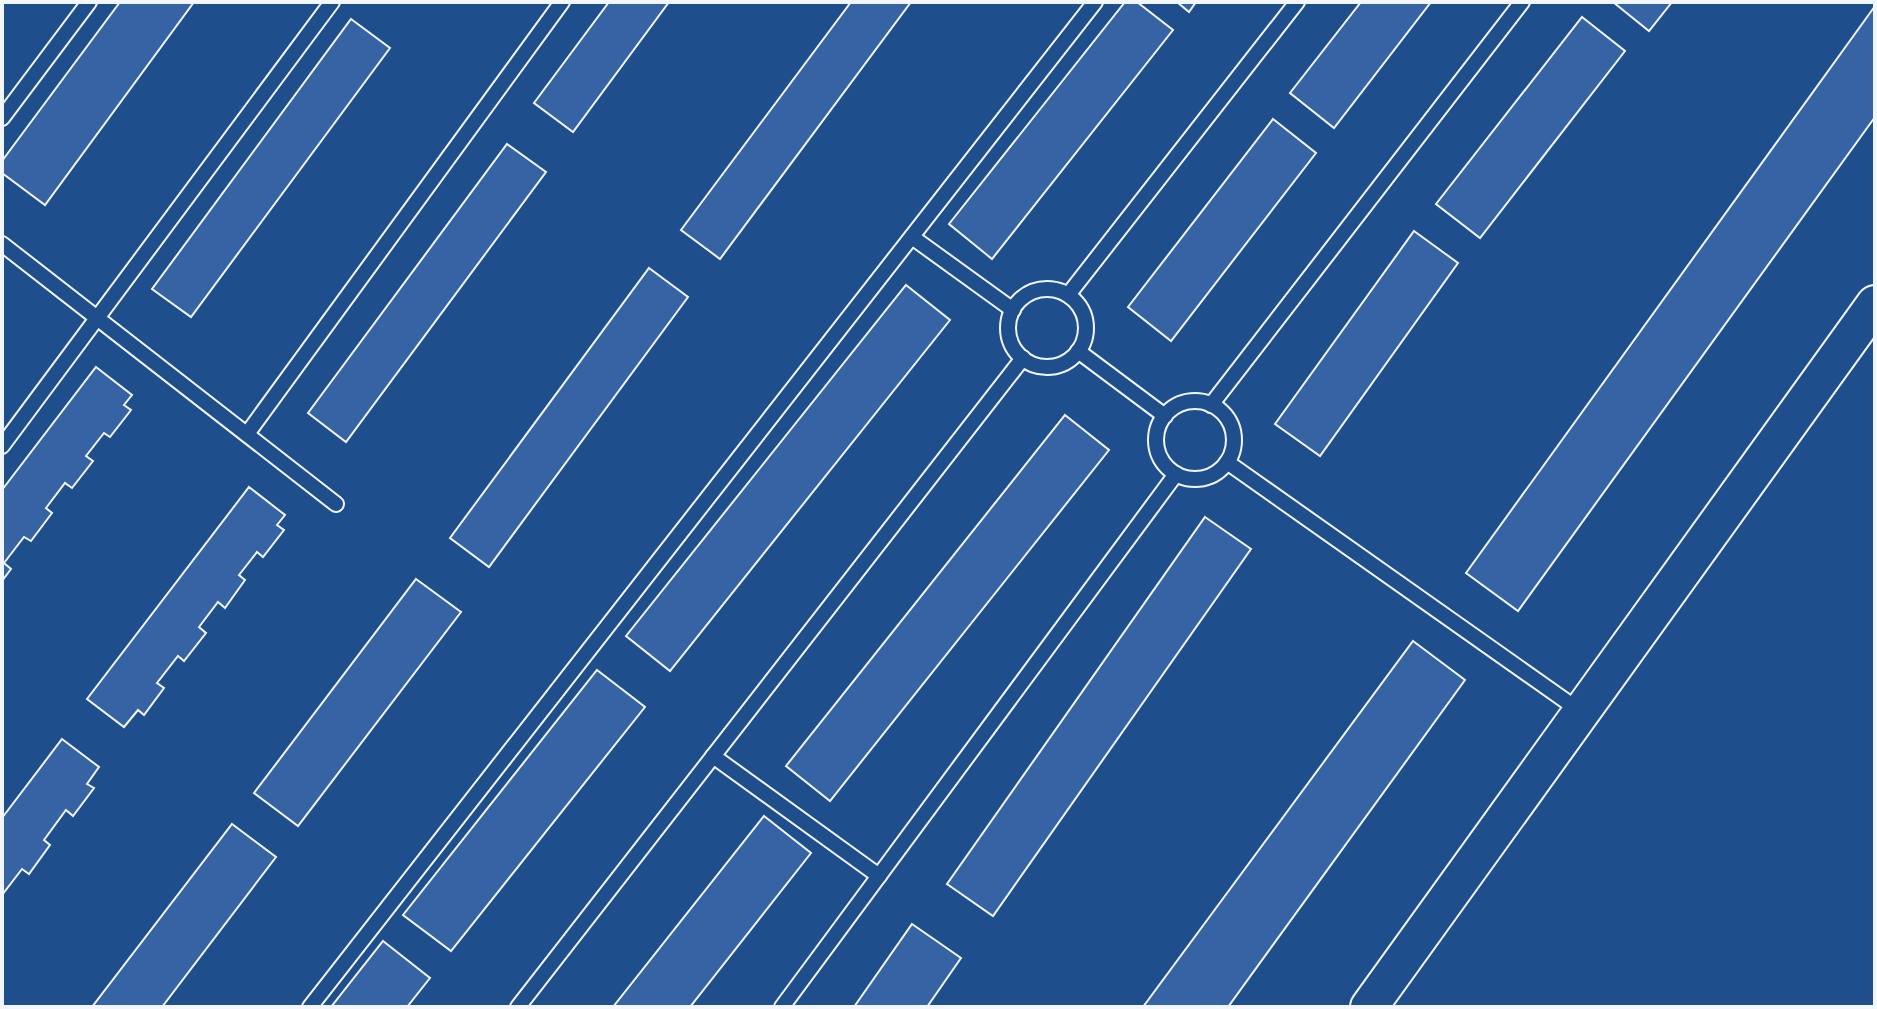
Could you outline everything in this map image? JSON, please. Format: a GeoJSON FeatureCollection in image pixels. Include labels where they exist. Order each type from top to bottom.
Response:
{"type":"FeatureCollection","features":[{"type":"Feature","properties":{"kind":"street"},"geometry":{"type":"LineString","coordinates":[[1369,1007],[1875,304]]}},
{"type":"Feature","properties":{"kind":"lane"},"geometry":{"type":"LineString","coordinates":[[2,118],[89,2]]}},
{"type":"Feature","properties":{"kind":"lane"},"geometry":{"type":"LineString","coordinates":[[2,446],[332,2]]}},
{"type":"Feature","properties":{"kind":"lane"},"geometry":{"type":"LineString","coordinates":[[247,434],[562,2]]}},
{"type":"Feature","properties":{"kind":"lane"},"geometry":{"type":"LineString","coordinates":[[310,1007],[1095,2]]}},
{"type":"Feature","properties":{"kind":"lane"},"geometry":{"type":"LineString","coordinates":[[1068,295],[1297,2]]}},
{"type":"Feature","properties":{"kind":"lane"},"geometry":{"type":"LineString","coordinates":[[1211,405],[1522,2]]}},
{"type":"Feature","properties":{"kind":"lane"},"geometry":{"type":"LineString","coordinates":[[912,237],[1013,310]]}},
{"type":"Feature","properties":{"kind":"lane"},"geometry":{"type":"LineString","coordinates":[[2,244],[336,504]]}},
{"type":"Feature","properties":{"kind":"lane"},"geometry":{"type":"LineString","coordinates":[[1056,290],[1068,295],[1076,301],[1086,320],[1084,342],[1070,360],[1046,367],[1023,358],[1009,336],[1013,310],[1031,292],[1056,290]]}},
{"type":"Feature","properties":{"kind":"lane"},"geometry":{"type":"LineString","coordinates":[[1078,351],[1165,416]]}},
{"type":"Feature","properties":{"kind":"lane"},"geometry":{"type":"LineString","coordinates":[[518,1007],[1023,358]]}},
{"type":"Feature","properties":{"kind":"lane"},"geometry":{"type":"LineString","coordinates":[[1190,401],[1211,405],[1224,414],[1234,433],[1234,447],[1227,462],[1209,477],[1195,479],[1176,474],[1161,459],[1156,444],[1158,429],[1165,416],[1176,406],[1190,401]]}},
{"type":"Feature","properties":{"kind":"lane"},"geometry":{"type":"LineString","coordinates":[[1227,462],[1581,712]]}},
{"type":"Feature","properties":{"kind":"lane"},"geometry":{"type":"LineString","coordinates":[[782,1007],[1176,474]]}},
{"type":"Feature","properties":{"kind":"lane"},"geometry":{"type":"LineString","coordinates":[[713,756],[879,876]]}},
{"type":"Feature","properties":{"kind":"building"},"geometry":{"type":"Polygon","coordinates":[[[120,2],[194,2],[45,205],[2,173],[2,161],[120,2]]]}},
{"type":"Feature","properties":{"kind":"building"},"geometry":{"type":"Polygon","coordinates":[[[609,2],[669,2],[573,132],[534,103],[609,2]]]}},
{"type":"Feature","properties":{"kind":"building"},"geometry":{"type":"Polygon","coordinates":[[[851,2],[911,2],[720,259],[681,230],[851,2]]]}},
{"type":"Feature","properties":{"kind":"building"},"geometry":{"type":"Polygon","coordinates":[[[1125,2],[1137,2],[1173,30],[992,259],[949,224],[1125,2]]]}},
{"type":"Feature","properties":{"kind":"building"},"geometry":{"type":"Polygon","coordinates":[[[1177,2],[1196,2],[1189,12],[1177,2]]]}},
{"type":"Feature","properties":{"kind":"building"},"geometry":{"type":"Polygon","coordinates":[[[1361,2],[1431,2],[1334,128],[1290,93],[1361,2]]]}},
{"type":"Feature","properties":{"kind":"building"},"geometry":{"type":"Polygon","coordinates":[[[1613,2],[1672,2],[1649,31],[1613,2]]]}},
{"type":"Feature","properties":{"kind":"building"},"geometry":{"type":"Polygon","coordinates":[[[1875,6],[1875,117],[1518,611],[1466,573],[1875,6]]]}},
{"type":"Feature","properties":{"kind":"building"},"geometry":{"type":"Polygon","coordinates":[[[1582,17],[1625,51],[1480,238],[1436,204],[1582,17]]]}},
{"type":"Feature","properties":{"kind":"building"},"geometry":{"type":"Polygon","coordinates":[[[351,19],[390,48],[191,317],[152,289],[351,19]]]}},
{"type":"Feature","properties":{"kind":"building"},"geometry":{"type":"Polygon","coordinates":[[[1273,119],[1316,153],[1171,341],[1128,307],[1273,119]]]}},
{"type":"Feature","properties":{"kind":"building"},"geometry":{"type":"Polygon","coordinates":[[[507,144],[546,172],[346,442],[308,413],[507,144]]]}},
{"type":"Feature","properties":{"kind":"building"},"geometry":{"type":"Polygon","coordinates":[[[1414,231],[1458,263],[1320,456],[1275,424],[1414,231]]]}},
{"type":"Feature","properties":{"kind":"building"},"geometry":{"type":"Polygon","coordinates":[[[649,268],[688,297],[489,567],[450,538],[649,268]]]}},
{"type":"Feature","properties":{"kind":"building"},"geometry":{"type":"Polygon","coordinates":[[[906,285],[950,320],[670,671],[626,636],[906,285]]]}},
{"type":"Feature","properties":{"kind":"building"},"geometry":{"type":"Polygon","coordinates":[[[96,367],[132,395],[124,405],[131,410],[110,437],[104,433],[86,456],[93,461],[72,488],[65,483],[46,508],[52,513],[31,541],[24,537],[4,563],[11,569],[2,581],[2,490],[96,367]]]}},
{"type":"Feature","properties":{"kind":"building"},"geometry":{"type":"Polygon","coordinates":[[[1065,415],[1109,450],[830,801],[786,766],[1065,415]]]}},
{"type":"Feature","properties":{"kind":"building"},"geometry":{"type":"Polygon","coordinates":[[[249,487],[285,515],[277,525],[284,530],[263,557],[257,552],[239,575],[245,580],[225,608],[218,602],[199,627],[206,633],[184,661],[178,656],[157,683],[164,688],[144,715],[138,710],[124,727],[87,699],[249,487]]]}},
{"type":"Feature","properties":{"kind":"building"},"geometry":{"type":"Polygon","coordinates":[[[1205,517],[1251,549],[993,916],[947,884],[1205,517]]]}},
{"type":"Feature","properties":{"kind":"building"},"geometry":{"type":"Polygon","coordinates":[[[416,579],[461,612],[298,826],[254,793],[416,579]]]}},
{"type":"Feature","properties":{"kind":"building"},"geometry":{"type":"Polygon","coordinates":[[[1413,641],[1465,680],[1228,1007],[1143,1007],[1413,641]]]}},
{"type":"Feature","properties":{"kind":"building"},"geometry":{"type":"Polygon","coordinates":[[[597,670],[645,707],[451,951],[403,915],[597,670]]]}},
{"type":"Feature","properties":{"kind":"building"},"geometry":{"type":"Polygon","coordinates":[[[62,739],[99,767],[87,784],[94,788],[73,816],[66,810],[44,840],[50,845],[29,874],[22,869],[2,895],[2,818],[62,739]]]}},
{"type":"Feature","properties":{"kind":"building"},"geometry":{"type":"Polygon","coordinates":[[[764,816],[811,853],[690,1007],[613,1007],[764,816]]]}},
{"type":"Feature","properties":{"kind":"building"},"geometry":{"type":"Polygon","coordinates":[[[232,824],[276,857],[162,1007],[92,1007],[232,824]]]}},
{"type":"Feature","properties":{"kind":"building"},"geometry":{"type":"Polygon","coordinates":[[[912,924],[961,958],[927,1007],[854,1007],[912,924]]]}},
{"type":"Feature","properties":{"kind":"building"},"geometry":{"type":"Polygon","coordinates":[[[383,941],[430,978],[407,1007],[331,1007],[383,941]]]}}]}
